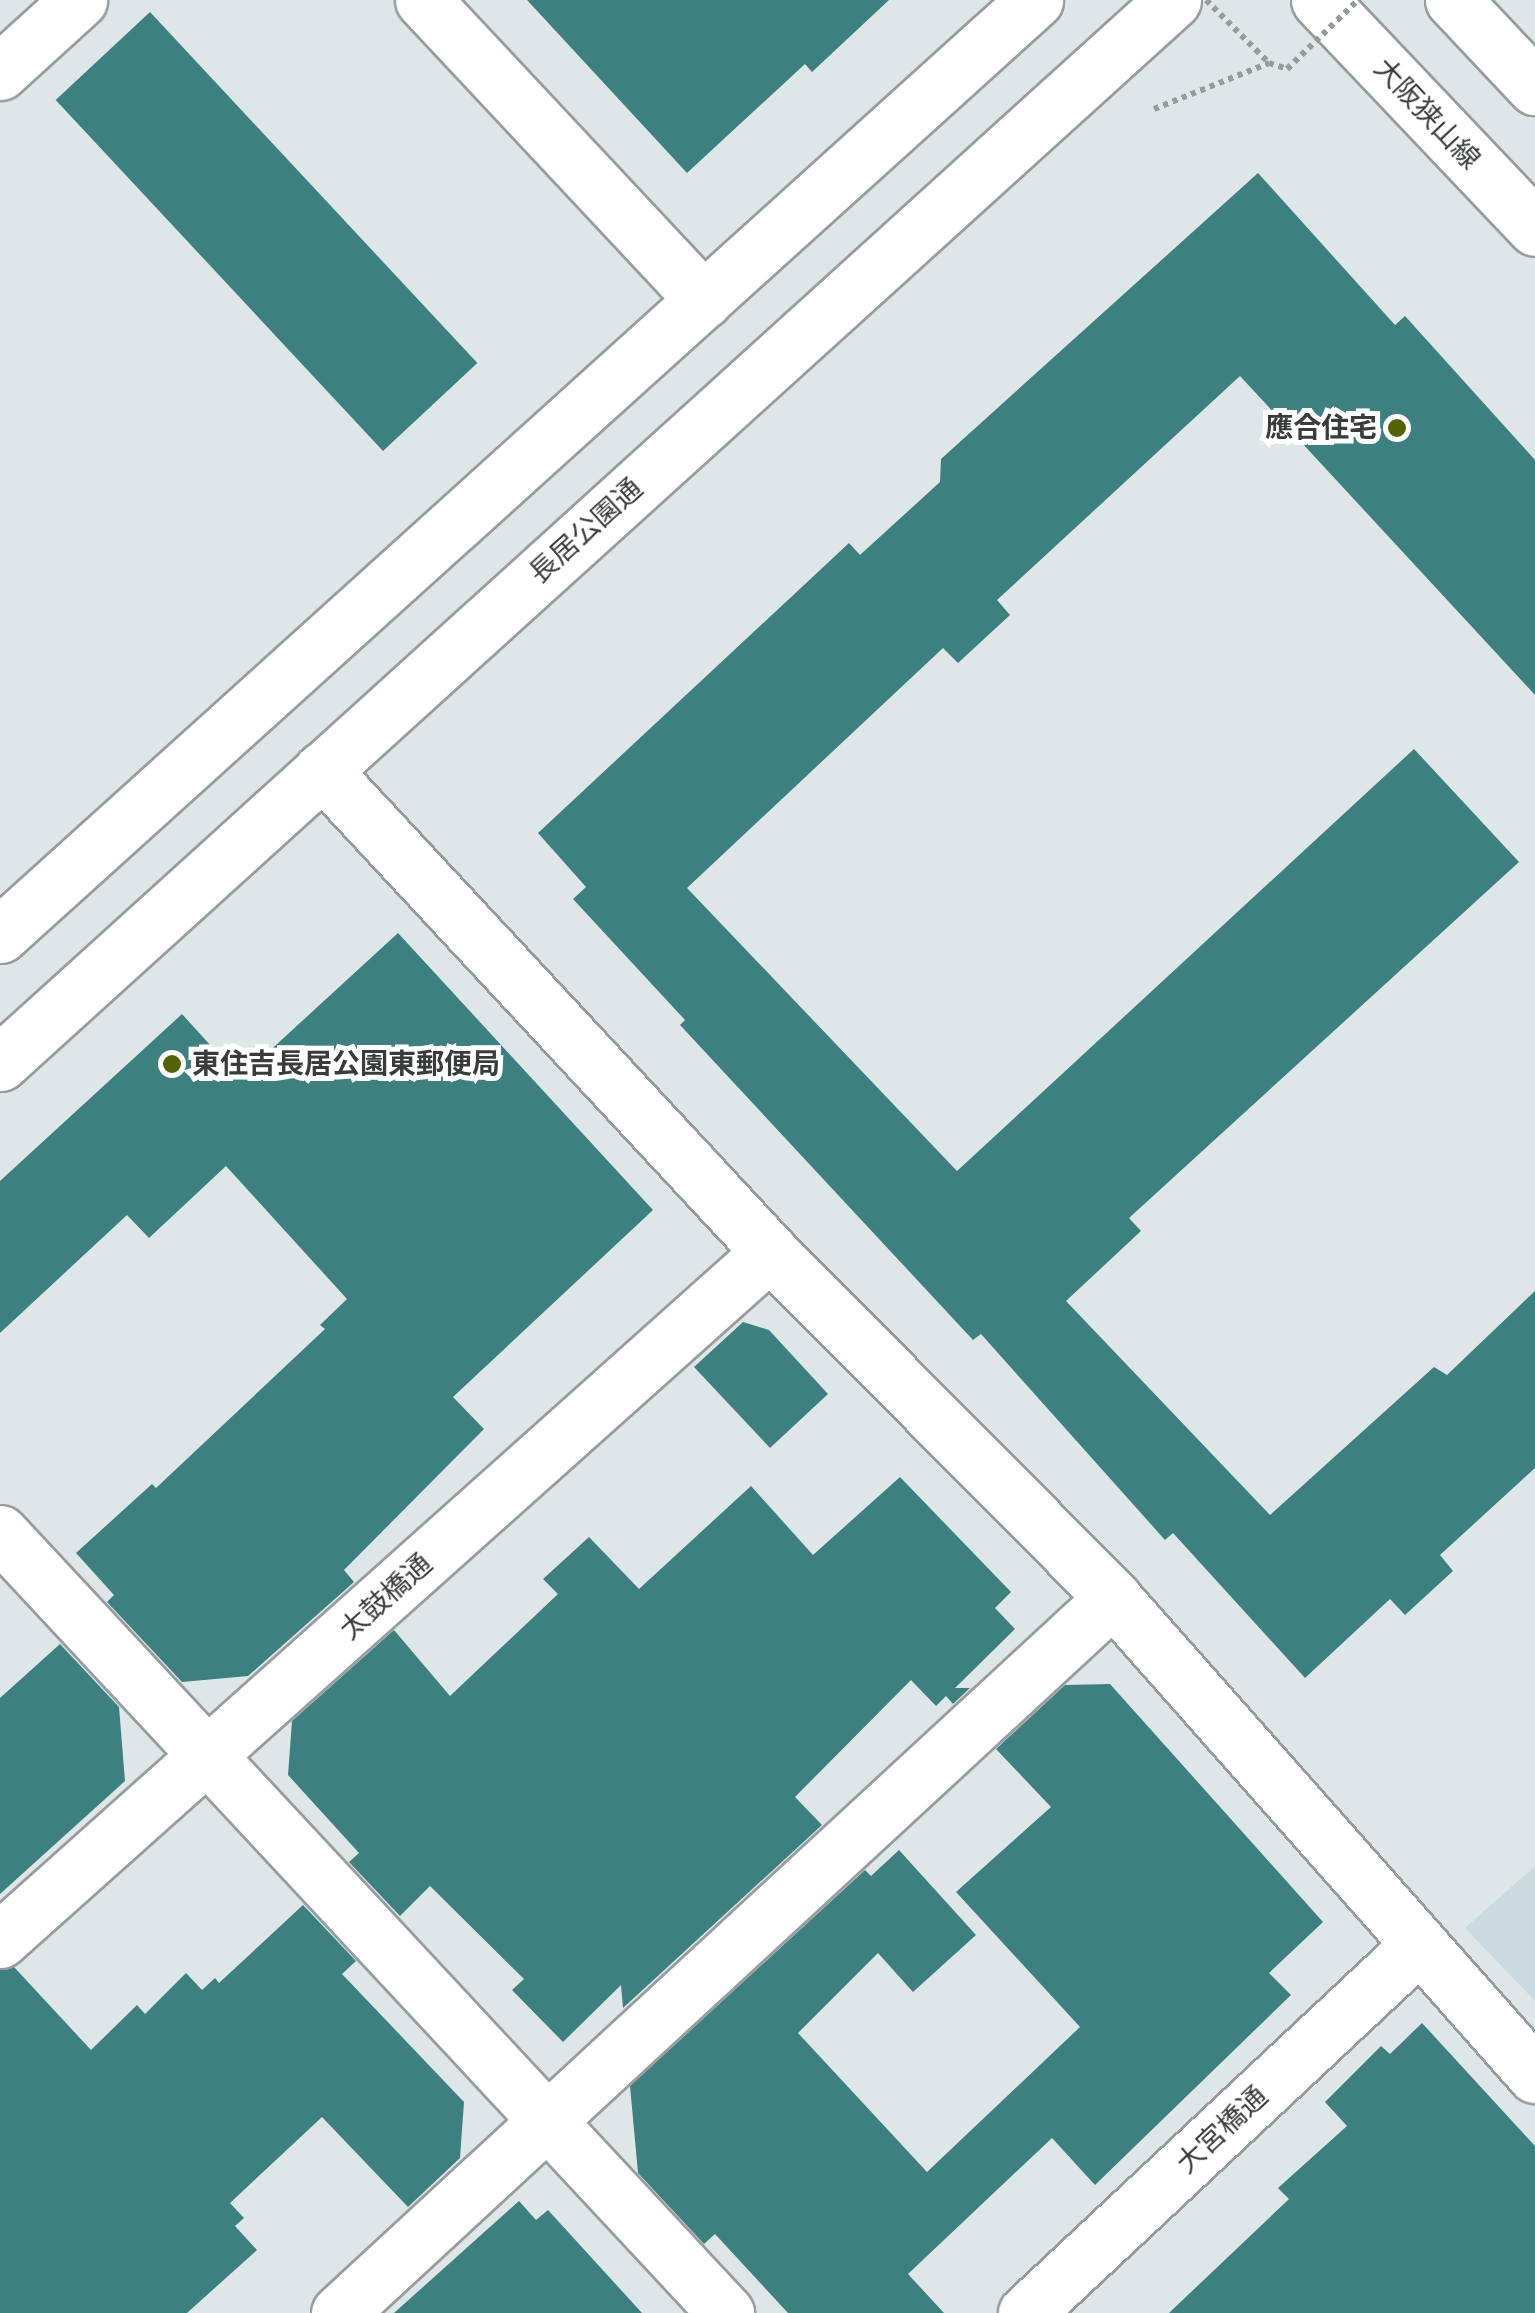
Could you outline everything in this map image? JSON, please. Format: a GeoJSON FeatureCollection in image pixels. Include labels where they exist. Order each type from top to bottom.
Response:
{"type":"FeatureCollection","features":[{"type":"Feature","properties":{"kind":"main road"},"geometry":{"type":"LineString","coordinates":[[0,72],[79,0]]}},
{"type":"Feature","properties":{"kind":"main road"},"geometry":{"type":"LineString","coordinates":[[423,0],[704,300]]}},
{"type":"Feature","properties":{"kind":"main road"},"geometry":{"type":"LineString","coordinates":[[0,935],[1034,0]]}},
{"type":"Feature","properties":{"kind":"main road","name":"長居公園通"},"geometry":{"type":"LineString","coordinates":[[0,1063],[1173,0]]}},
{"type":"Feature","properties":{"kind":"main road","name":"大阪狭山線"},"geometry":{"type":"LineString","coordinates":[[1319,0],[1535,228]]}},
{"type":"Feature","properties":{"kind":"main road"},"geometry":{"type":"LineString","coordinates":[[1453,0],[1535,87]]}},
{"type":"Feature","properties":{"kind":"main road"},"geometry":{"type":"LineString","coordinates":[[322,770],[770,1252],[1113,1598],[1535,2075]]}},
{"type":"Feature","properties":{"kind":"main road","name":"太鼓橋通"},"geometry":{"type":"LineString","coordinates":[[0,1940],[770,1252]]}},
{"type":"Feature","properties":{"kind":"main road"},"geometry":{"type":"LineString","coordinates":[[0,1534],[726,2313]]}},
{"type":"Feature","properties":{"kind":"main road"},"geometry":{"type":"LineString","coordinates":[[339,2313],[1113,1598]]}},
{"type":"Feature","properties":{"kind":"main road","name":"大宮橋通"},"geometry":{"type":"LineString","coordinates":[[1026,2313],[1418,1947]]}},
{"type":"Feature","properties":{"kind":"path"},"geometry":{"type":"LineString","coordinates":[[1206,0],[1269,63],[1287,68],[1358,0]]}},
{"type":"Feature","properties":{"kind":"shaded area"},"geometry":{"type":"Polygon","coordinates":[[[1535,1866],[1535,2001],[1465,1928],[1535,1866]]]}},
{"type":"Feature","properties":{"kind":"building"},"geometry":{"type":"Polygon","coordinates":[[[527,0],[889,0],[812,72],[805,64],[687,173],[527,0]]]}},
{"type":"Feature","properties":{"kind":"building"},"geometry":{"type":"Polygon","coordinates":[[[150,12],[477,363],[383,451],[56,100],[150,12]]]}},
{"type":"Feature","properties":{"kind":"building"},"geometry":{"type":"Polygon","coordinates":[[[1258,173],[1395,325],[1405,316],[1535,460],[1535,695],[1240,376],[997,600],[1010,615],[958,663],[943,648],[687,888],[957,1171],[1414,749],[1519,862],[1129,1218],[1141,1231],[1066,1301],[1270,1515],[1434,1367],[1447,1375],[1535,1291],[1535,1468],[1440,1555],[1453,1571],[1405,1615],[1390,1599],[1305,1678],[1173,1533],[1165,1540],[981,1334],[973,1340],[680,1025],[685,1020],[573,899],[586,887],[538,833],[849,543],[860,555],[940,482],[941,459],[1258,173]]]}},
{"type":"Feature","properties":{"kind":"building"},"geometry":{"type":"Polygon","coordinates":[[[398,933],[653,1210],[453,1397],[484,1429],[344,1570],[354,1582],[248,1676],[182,1682],[107,1602],[114,1595],[76,1553],[152,1484],[156,1488],[325,1329],[320,1325],[347,1299],[226,1166],[149,1238],[127,1215],[0,1333],[0,1181],[182,1014],[240,1078],[398,933]]]}},
{"type":"Feature","properties":{"kind":"building"},"geometry":{"type":"Polygon","coordinates":[[[743,1322],[769,1330],[828,1394],[770,1448],[694,1367],[743,1322]]]}},
{"type":"Feature","properties":{"kind":"building"},"geometry":{"type":"Polygon","coordinates":[[[900,1477],[1011,1592],[995,1608],[1015,1629],[955,1688],[970,1688],[953,1704],[946,1696],[936,1706],[911,1680],[795,1797],[822,1825],[623,2008],[621,1985],[563,2042],[512,1990],[524,1979],[430,1886],[400,1916],[349,1862],[359,1853],[288,1775],[292,1721],[394,1630],[450,1696],[558,1594],[543,1579],[589,1537],[639,1589],[751,1486],[813,1555],[900,1477]]]}},
{"type":"Feature","properties":{"kind":"building"},"geometry":{"type":"Polygon","coordinates":[[[60,1644],[119,1707],[125,1781],[0,1894],[0,1698],[60,1644]]]}},
{"type":"Feature","properties":{"kind":"building"},"geometry":{"type":"Polygon","coordinates":[[[1110,1684],[1323,1922],[1269,1973],[1291,1995],[1095,2185],[1052,2138],[908,2274],[944,2313],[788,2313],[715,2234],[704,2244],[638,2173],[630,2086],[865,1870],[871,1876],[899,1850],[976,1935],[913,1992],[878,1953],[798,2033],[927,2172],[1080,2027],[956,1892],[1051,1807],[996,1749],[1065,1685],[1110,1684]]]}},
{"type":"Feature","properties":{"kind":"building"},"geometry":{"type":"Polygon","coordinates":[[[303,1905],[356,1961],[342,1974],[464,2102],[460,2158],[408,2207],[322,2117],[230,2203],[244,2218],[235,2226],[257,2250],[187,2313],[0,2313],[0,1970],[14,1967],[91,2050],[137,2005],[145,2014],[186,1973],[202,1990],[215,1978],[219,1983],[303,1905]]]}},
{"type":"Feature","properties":{"kind":"building"},"geometry":{"type":"Polygon","coordinates":[[[1422,2023],[1535,2146],[1535,2313],[1169,2313],[1289,2199],[1278,2188],[1347,2126],[1325,2102],[1381,2046],[1390,2054],[1422,2023]]]}},
{"type":"Feature","properties":{"kind":"building"},"geometry":{"type":"Polygon","coordinates":[[[519,2201],[536,2220],[548,2210],[642,2313],[394,2313],[519,2201]]]}},
{"type":"Feature","properties":{"kind":"place","name":"應合住宅"},"geometry":{"type":"Point","coordinates":[1397,428]}},
{"type":"Feature","properties":{"kind":"place","name":"東住吉長居公園東郵便局"},"geometry":{"type":"Point","coordinates":[172,1064]}}]}
